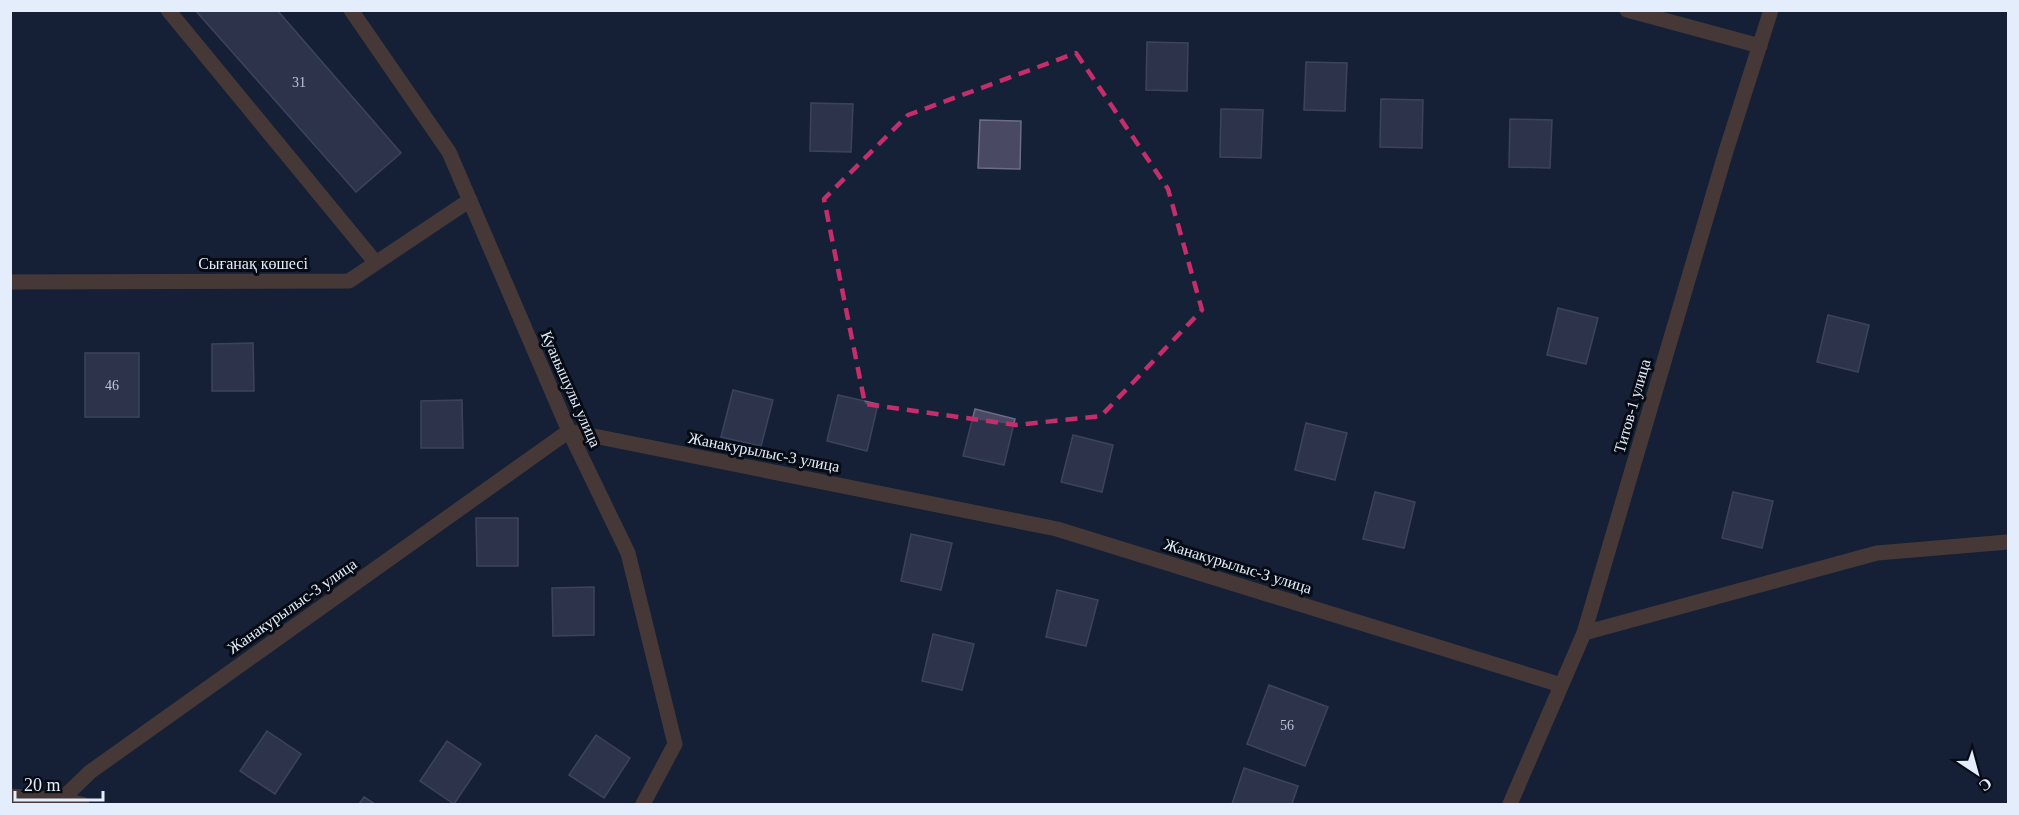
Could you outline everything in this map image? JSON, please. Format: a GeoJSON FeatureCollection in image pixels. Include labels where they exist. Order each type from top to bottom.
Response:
{"type":"FeatureCollection","features":[{"type":"Feature","properties":{"kind":"street"},"geometry":{"type":"LineString","coordinates":[[168,10],[376,263]]}},
{"type":"Feature","properties":{"kind":"street","name":"Куанышулы улица"},"geometry":{"type":"LineString","coordinates":[[351,10],[449,152],[569,431],[628,553],[675,744],[643,804]]}},
{"type":"Feature","properties":{"kind":"street"},"geometry":{"type":"LineString","coordinates":[[1627,10],[1760,46]]}},
{"type":"Feature","properties":{"kind":"street","name":"Титов-1 улица"},"geometry":{"type":"LineString","coordinates":[[1510,804],[1584,633],[1726,151],[1771,10]]}},
{"type":"Feature","properties":{"kind":"street","name":"Сығанақ көшесі"},"geometry":{"type":"LineString","coordinates":[[10,282],[349,281],[470,200]]}},
{"type":"Feature","properties":{"kind":"street","name":"Жанакурылыс-3 улица"},"geometry":{"type":"LineString","coordinates":[[60,802],[90,772],[569,431],[1057,529],[1561,685]]}},
{"type":"Feature","properties":{"kind":"street"},"geometry":{"type":"LineString","coordinates":[[1584,633],[1876,553],[2008,542]]}},
{"type":"Feature","properties":{"kind":"street"},"geometry":{"type":"LineString","coordinates":[[10,796],[82,804]]}},
{"type":"Feature","properties":{"kind":"highlighted area"},"geometry":{"type":"Polygon","coordinates":[[[1076,53],[1168,189],[1202,310],[1101,416],[1016,425],[865,404],[824,199],[908,115],[1076,53]]]}},
{"type":"Feature","properties":{"kind":"building"},"geometry":{"type":"Polygon","coordinates":[[[195,10],[277,10],[401,153],[356,192],[195,10]]]}},
{"type":"Feature","properties":{"kind":"building"},"geometry":{"type":"Polygon","coordinates":[[[1147,42],[1188,43],[1187,91],[1146,90],[1147,42]]]}},
{"type":"Feature","properties":{"kind":"building"},"geometry":{"type":"Polygon","coordinates":[[[1306,62],[1347,63],[1345,111],[1304,110],[1306,62]]]}},
{"type":"Feature","properties":{"kind":"building"},"geometry":{"type":"Polygon","coordinates":[[[1381,99],[1423,100],[1422,148],[1380,147],[1381,99]]]}},
{"type":"Feature","properties":{"kind":"building"},"geometry":{"type":"Polygon","coordinates":[[[811,103],[853,104],[851,152],[810,151],[811,103]]]}},
{"type":"Feature","properties":{"kind":"building"},"geometry":{"type":"Polygon","coordinates":[[[1221,109],[1263,110],[1261,158],[1220,157],[1221,109]]]}},
{"type":"Feature","properties":{"kind":"building"},"geometry":{"type":"Polygon","coordinates":[[[1510,119],[1552,120],[1550,168],[1509,167],[1510,119]]]}},
{"type":"Feature","properties":{"kind":"building"},"geometry":{"type":"Polygon","coordinates":[[[980,120],[1021,121],[1020,169],[978,168],[980,120]]]}},
{"type":"Feature","properties":{"kind":"building"},"geometry":{"type":"Polygon","coordinates":[[[1558,308],[1598,318],[1586,364],[1547,355],[1558,308]]]}},
{"type":"Feature","properties":{"kind":"building"},"geometry":{"type":"Polygon","coordinates":[[[1828,315],[1869,325],[1858,372],[1817,362],[1828,315]]]}},
{"type":"Feature","properties":{"kind":"building"},"geometry":{"type":"Polygon","coordinates":[[[253,343],[254,391],[212,391],[212,344],[253,343]]]}},
{"type":"Feature","properties":{"kind":"building"},"geometry":{"type":"Polygon","coordinates":[[[85,353],[139,353],[139,417],[85,417],[85,353]]]}},
{"type":"Feature","properties":{"kind":"building"},"geometry":{"type":"Polygon","coordinates":[[[733,390],[773,400],[761,446],[721,437],[733,390]]]}},
{"type":"Feature","properties":{"kind":"building"},"geometry":{"type":"Polygon","coordinates":[[[838,395],[878,404],[867,451],[827,441],[838,395]]]}},
{"type":"Feature","properties":{"kind":"building"},"geometry":{"type":"Polygon","coordinates":[[[462,400],[463,448],[421,448],[421,401],[462,400]]]}},
{"type":"Feature","properties":{"kind":"building"},"geometry":{"type":"Polygon","coordinates":[[[975,409],[1015,419],[1004,465],[963,456],[975,409]]]}},
{"type":"Feature","properties":{"kind":"building"},"geometry":{"type":"Polygon","coordinates":[[[1306,423],[1347,433],[1335,480],[1295,470],[1306,423]]]}},
{"type":"Feature","properties":{"kind":"building"},"geometry":{"type":"Polygon","coordinates":[[[1073,435],[1113,445],[1102,492],[1061,482],[1073,435]]]}},
{"type":"Feature","properties":{"kind":"building"},"geometry":{"type":"Polygon","coordinates":[[[1375,492],[1415,502],[1404,548],[1363,539],[1375,492]]]}},
{"type":"Feature","properties":{"kind":"building"},"geometry":{"type":"Polygon","coordinates":[[[1733,492],[1773,501],[1762,548],[1722,538],[1733,492]]]}},
{"type":"Feature","properties":{"kind":"building"},"geometry":{"type":"Polygon","coordinates":[[[476,518],[518,518],[518,566],[477,566],[476,518]]]}},
{"type":"Feature","properties":{"kind":"building"},"geometry":{"type":"Polygon","coordinates":[[[911,534],[952,543],[941,590],[901,581],[911,534]]]}},
{"type":"Feature","properties":{"kind":"building"},"geometry":{"type":"Polygon","coordinates":[[[594,587],[594,635],[553,636],[552,588],[594,587]]]}},
{"type":"Feature","properties":{"kind":"building"},"geometry":{"type":"Polygon","coordinates":[[[1057,590],[1098,600],[1086,646],[1046,637],[1057,590]]]}},
{"type":"Feature","properties":{"kind":"building"},"geometry":{"type":"Polygon","coordinates":[[[933,634],[974,644],[962,690],[922,681],[933,634]]]}},
{"type":"Feature","properties":{"kind":"building"},"geometry":{"type":"Polygon","coordinates":[[[1269,685],[1328,707],[1305,766],[1247,744],[1269,685]]]}},
{"type":"Feature","properties":{"kind":"building"},"geometry":{"type":"Polygon","coordinates":[[[267,731],[301,754],[275,794],[240,771],[267,731]]]}},
{"type":"Feature","properties":{"kind":"building"},"geometry":{"type":"Polygon","coordinates":[[[596,735],[630,758],[604,798],[569,775],[596,735]]]}},
{"type":"Feature","properties":{"kind":"building"},"geometry":{"type":"Polygon","coordinates":[[[447,741],[481,764],[454,804],[420,781],[447,741]]]}},
{"type":"Feature","properties":{"kind":"building"},"geometry":{"type":"Polygon","coordinates":[[[1244,768],[1298,786],[1292,804],[1232,804],[1244,768]]]}},
{"type":"Feature","properties":{"kind":"building"},"geometry":{"type":"Polygon","coordinates":[[[364,797],[375,804],[359,804],[364,797]]]}}]}
